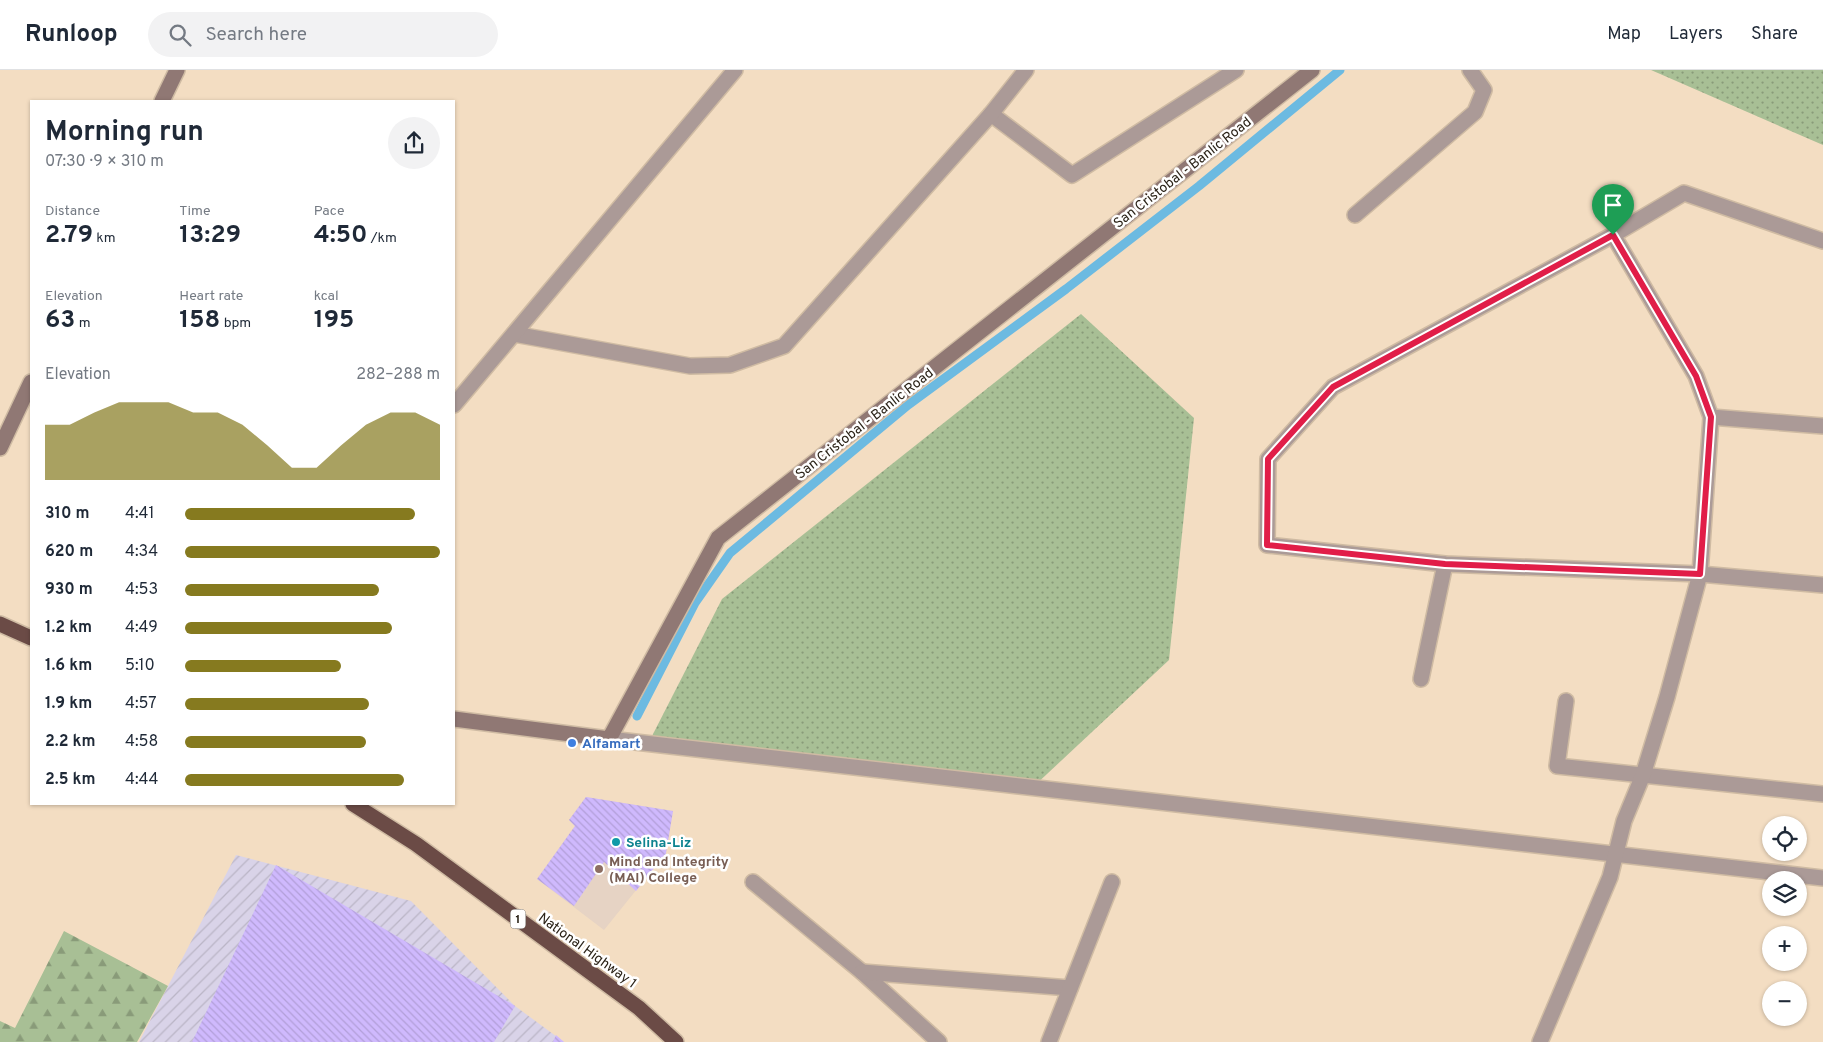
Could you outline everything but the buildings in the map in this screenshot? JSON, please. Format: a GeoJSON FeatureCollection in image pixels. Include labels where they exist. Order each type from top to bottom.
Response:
{"type":"FeatureCollection","features":[{"type":"Feature","properties":{"kind":"highway"},"geometry":{"type":"LineString","coordinates":[[0,624],[30,638]]}},
{"type":"Feature","properties":{"kind":"highway","name":"National Highway 1"},"geometry":{"type":"LineString","coordinates":[[355,805],[416,844],[639,1008],[676,1042]]}},
{"type":"Feature","properties":{"kind":"street"},"geometry":{"type":"LineString","coordinates":[[162,100],[177,70]]}},
{"type":"Feature","properties":{"kind":"street"},"geometry":{"type":"LineString","coordinates":[[455,405],[735,70]]}},
{"type":"Feature","properties":{"kind":"street"},"geometry":{"type":"LineString","coordinates":[[514,334],[690,366],[730,365],[784,346],[991,114],[1026,70]]}},
{"type":"Feature","properties":{"kind":"street"},"geometry":{"type":"LineString","coordinates":[[991,114],[1072,175],[1236,70]]}},
{"type":"Feature","properties":{"kind":"street","name":"San Cristobal - Banlic Road"},"geometry":{"type":"LineString","coordinates":[[609,739],[718,538],[1312,70]]}},
{"type":"Feature","properties":{"kind":"street"},"geometry":{"type":"LineString","coordinates":[[1355,214],[1475,112],[1484,90],[1470,70]]}},
{"type":"Feature","properties":{"kind":"street"},"geometry":{"type":"LineString","coordinates":[[1823,241],[1684,193],[1613,235],[1333,387],[1268,459],[1267,545],[1445,564],[1700,574],[1823,585]]}},
{"type":"Feature","properties":{"kind":"street"},"geometry":{"type":"LineString","coordinates":[[1540,1042],[1610,877],[1624,821],[1643,775],[1667,697],[1700,574],[1711,417],[1696,376],[1613,235]]}},
{"type":"Feature","properties":{"kind":"street"},"geometry":{"type":"LineString","coordinates":[[0,448],[30,384]]}},
{"type":"Feature","properties":{"kind":"street"},"geometry":{"type":"LineString","coordinates":[[1711,417],[1823,426]]}},
{"type":"Feature","properties":{"kind":"street"},"geometry":{"type":"LineString","coordinates":[[1421,679],[1445,564]]}},
{"type":"Feature","properties":{"kind":"street"},"geometry":{"type":"LineString","coordinates":[[1566,701],[1557,766],[1823,794]]}},
{"type":"Feature","properties":{"kind":"street"},"geometry":{"type":"LineString","coordinates":[[455,718],[609,739],[1823,878]]}},
{"type":"Feature","properties":{"kind":"street"},"geometry":{"type":"LineString","coordinates":[[753,882],[862,972],[939,1042]]}},
{"type":"Feature","properties":{"kind":"street"},"geometry":{"type":"LineString","coordinates":[[1049,1042],[1112,882]]}},
{"type":"Feature","properties":{"kind":"street"},"geometry":{"type":"LineString","coordinates":[[862,972],[1070,988]]}},
{"type":"Feature","properties":{"kind":"shaded area","name":"Mind and Integrity (MAI) College"},"geometry":{"type":"Polygon","coordinates":[[[586,797],[673,811],[665,859],[662,858],[604,930],[537,879],[575,826],[569,820],[586,797]]]}},
{"type":"Feature","properties":{"kind":"shaded area"},"geometry":{"type":"Polygon","coordinates":[[[236,855],[411,901],[515,1006],[564,1042],[139,1042],[236,855]]]}},
{"type":"Feature","properties":{"kind":"green space"},"geometry":{"type":"Polygon","coordinates":[[[1651,70],[1823,70],[1823,145],[1651,70]]]}},
{"type":"Feature","properties":{"kind":"green space"},"geometry":{"type":"Polygon","coordinates":[[[1081,314],[1194,418],[1169,660],[1032,788],[651,738],[722,599],[1081,314]]]}},
{"type":"Feature","properties":{"kind":"green space"},"geometry":{"type":"Polygon","coordinates":[[[64,931],[168,986],[137,1042],[0,1042],[0,1021],[15,1028],[64,931]]]}},
{"type":"Feature","properties":{"kind":"waterway"},"geometry":{"type":"LineString","coordinates":[[637,716],[695,603],[730,553],[908,405],[1066,289],[1199,186],[1340,70]]}},
{"type":"Feature","properties":{"kind":"place","name":"Alfamart"},"geometry":{"type":"Point","coordinates":[572,743]}},
{"type":"Feature","properties":{"kind":"place","name":"Selina-Liz"},"geometry":{"type":"Point","coordinates":[616,842]}},
{"type":"Feature","properties":{"kind":"place","name":"Mind and Integrity (MAI) College"},"geometry":{"type":"Point","coordinates":[599,869]}},
{"type":"Feature","properties":{"kind":"route"},"geometry":{"type":"LineString","coordinates":[[1613,235],[1696,376],[1711,417],[1700,574],[1445,564],[1267,545],[1268,459],[1333,387],[1613,235]]}}]}
